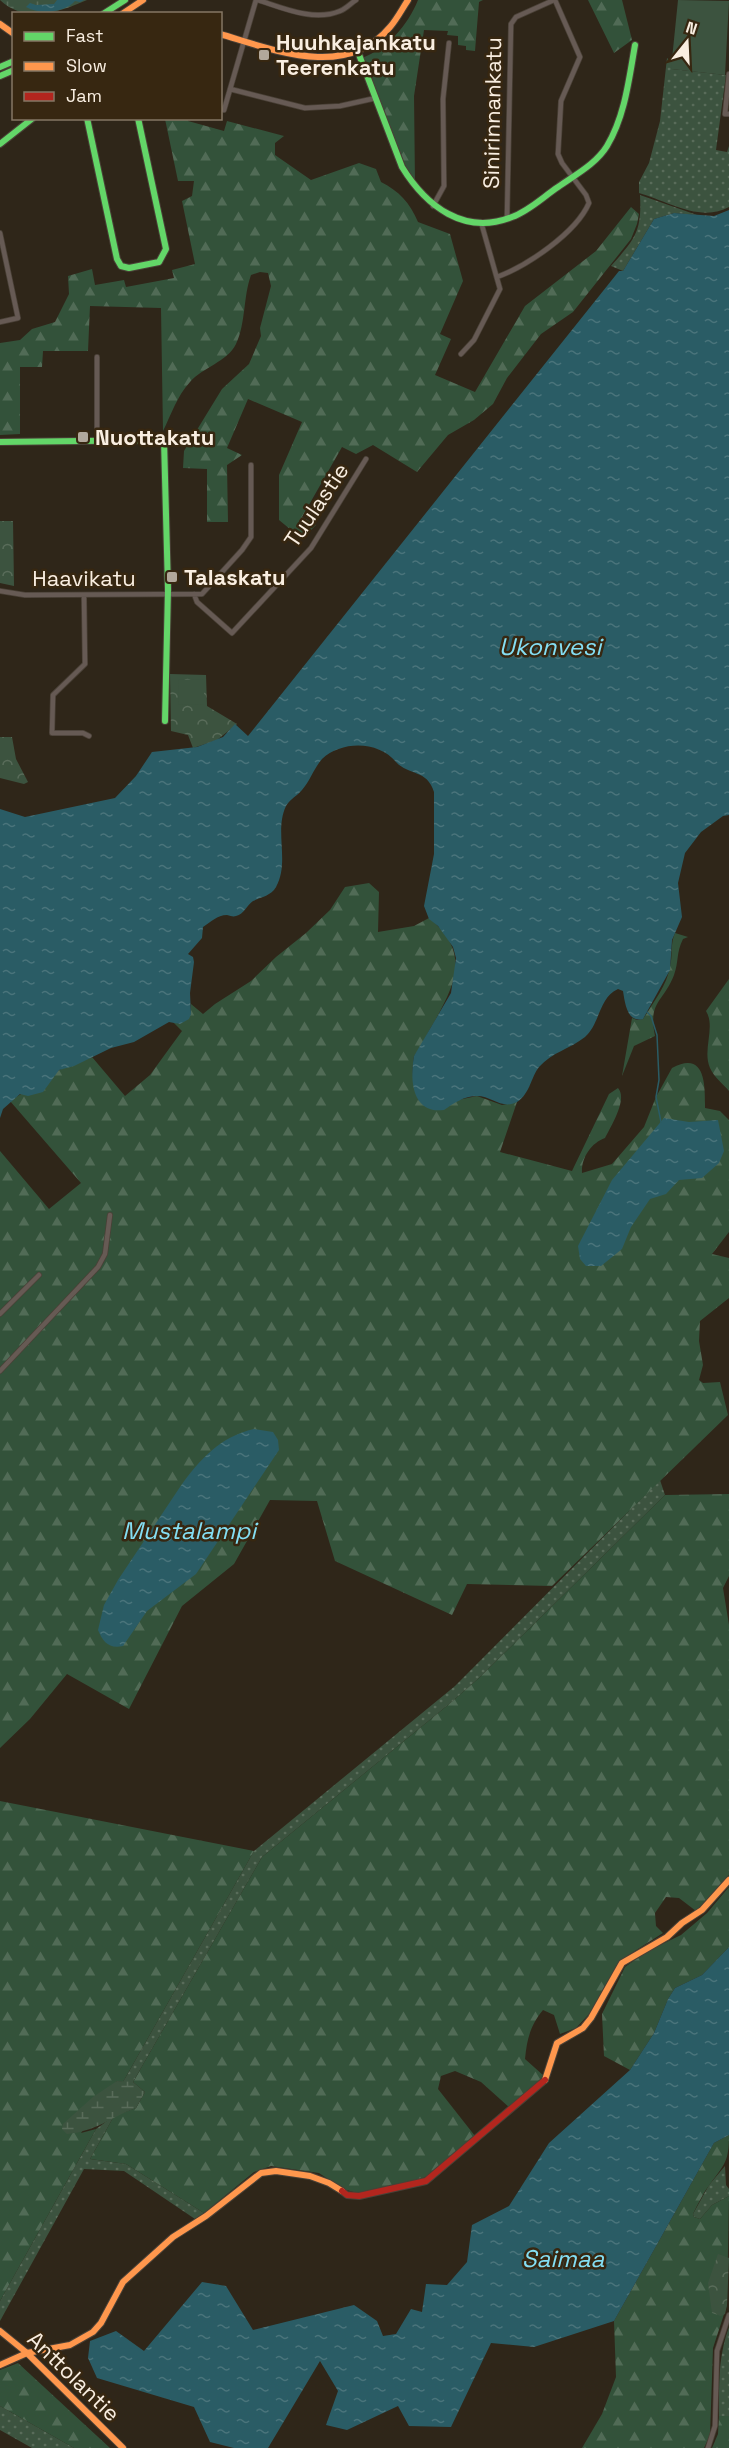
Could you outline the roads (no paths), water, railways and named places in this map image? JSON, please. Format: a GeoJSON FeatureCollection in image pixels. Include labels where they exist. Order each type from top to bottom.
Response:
{"type":"FeatureCollection","features":[{"type":"Feature","properties":{"kind":"main road"},"geometry":{"type":"LineString","coordinates":[[106,12],[125,0]]}},
{"type":"Feature","properties":{"kind":"main road"},"geometry":{"type":"LineString","coordinates":[[125,12],[143,0]]}},
{"type":"Feature","properties":{"kind":"main road"},"geometry":{"type":"LineString","coordinates":[[222,35],[299,57],[330,58],[358,52],[391,28],[408,0]]}},
{"type":"Feature","properties":{"kind":"main road"},"geometry":{"type":"LineString","coordinates":[[358,52],[402,167],[412,185],[433,206],[458,219],[481,222],[507,218],[530,206],[598,159],[609,145],[620,117],[635,45]]}},
{"type":"Feature","properties":{"kind":"main road"},"geometry":{"type":"LineString","coordinates":[[0,144],[30,120]]}},
{"type":"Feature","properties":{"kind":"main road"},"geometry":{"type":"LineString","coordinates":[[87,120],[117,259],[121,266],[129,268],[159,262],[166,249],[138,120]]}},
{"type":"Feature","properties":{"kind":"main road"},"geometry":{"type":"LineString","coordinates":[[0,442],[164,440],[168,594],[165,721]]}},
{"type":"Feature","properties":{"kind":"main road"},"geometry":{"type":"LineString","coordinates":[[0,2365],[27,2354],[70,2345],[93,2332],[101,2323],[123,2282],[173,2237],[206,2216],[261,2173],[276,2171],[310,2176],[329,2183],[347,2195],[359,2196],[426,2181],[545,2080],[550,2071],[557,2043],[587,2023],[622,1963],[666,1937],[682,1923],[702,1911],[729,1880]]}},
{"type":"Feature","properties":{"kind":"main road","name":"Anttolantie"},"geometry":{"type":"LineString","coordinates":[[0,2331],[27,2354],[123,2448]]}},
{"type":"Feature","properties":{"kind":"street"},"geometry":{"type":"LineString","coordinates":[[224,110],[257,0],[302,13],[318,15],[341,11],[356,0]]}},
{"type":"Feature","properties":{"kind":"street"},"geometry":{"type":"LineString","coordinates":[[497,277],[521,267],[570,229],[588,206],[589,199],[558,154],[561,100],[579,57],[554,0]]}},
{"type":"Feature","properties":{"kind":"street","name":"Sinirinnankatu"},"geometry":{"type":"LineString","coordinates":[[507,218],[511,24],[516,17],[554,0]]}},
{"type":"Feature","properties":{"kind":"street"},"geometry":{"type":"LineString","coordinates":[[433,206],[444,186],[443,99],[449,43]]}},
{"type":"Feature","properties":{"kind":"street"},"geometry":{"type":"LineString","coordinates":[[727,114],[729,74]]}},
{"type":"Feature","properties":{"kind":"street"},"geometry":{"type":"LineString","coordinates":[[231,89],[305,108],[340,106],[376,98]]}},
{"type":"Feature","properties":{"kind":"street"},"geometry":{"type":"LineString","coordinates":[[461,354],[474,340],[500,289],[481,222]]}},
{"type":"Feature","properties":{"kind":"street"},"geometry":{"type":"LineString","coordinates":[[0,233],[18,318],[0,322]]}},
{"type":"Feature","properties":{"kind":"street"},"geometry":{"type":"LineString","coordinates":[[97,357],[97,441]]}},
{"type":"Feature","properties":{"kind":"street","name":"Tuulastie"},"geometry":{"type":"LineString","coordinates":[[194,594],[197,602],[232,633],[311,548],[366,459]]}},
{"type":"Feature","properties":{"kind":"street"},"geometry":{"type":"LineString","coordinates":[[194,594],[202,594],[251,537],[251,465]]}},
{"type":"Feature","properties":{"kind":"street","name":"Haavikatu"},"geometry":{"type":"LineString","coordinates":[[0,591],[26,596],[194,594]]}},
{"type":"Feature","properties":{"kind":"street"},"geometry":{"type":"LineString","coordinates":[[84,596],[85,664],[53,695],[52,733],[83,733],[89,736]]}},
{"type":"Feature","properties":{"kind":"street"},"geometry":{"type":"LineString","coordinates":[[0,1371],[98,1267],[105,1254],[110,1215]]}},
{"type":"Feature","properties":{"kind":"street"},"geometry":{"type":"LineString","coordinates":[[0,1314],[39,1275]]}},
{"type":"Feature","properties":{"kind":"street"},"geometry":{"type":"LineString","coordinates":[[708,2448],[715,2426],[717,2351],[729,2315]]}},
{"type":"Feature","properties":{"kind":"water"},"geometry":{"type":"Polygon","coordinates":[[[57,0],[84,0],[75,1],[65,8],[52,12],[31,10],[26,7],[30,3],[54,4],[57,0]]]}},
{"type":"Feature","properties":{"kind":"water","name":"Ukonvesi"},"geometry":{"type":"Polygon","coordinates":[[[729,210],[729,815],[723,816],[701,832],[685,853],[678,883],[682,917],[672,940],[670,970],[643,1019],[633,1018],[630,1015],[623,991],[618,989],[603,1004],[590,1032],[544,1062],[536,1071],[525,1095],[517,1102],[502,1104],[472,1096],[455,1102],[444,1110],[432,1110],[423,1105],[415,1094],[413,1086],[414,1056],[451,993],[456,958],[453,947],[438,926],[429,919],[424,906],[434,854],[434,792],[422,776],[401,766],[380,750],[350,746],[340,748],[322,759],[305,786],[286,806],[281,826],[282,867],[274,890],[253,901],[239,915],[220,916],[203,927],[202,938],[188,954],[193,957],[194,962],[189,1019],[180,1024],[169,1022],[134,1042],[111,1048],[74,1066],[59,1070],[43,1092],[28,1096],[20,1094],[3,1109],[0,1118],[0,809],[25,817],[115,798],[136,776],[152,752],[197,747],[223,737],[235,724],[248,736],[619,271],[623,271],[654,219],[674,213],[714,216],[729,210]]]}},
{"type":"Feature","properties":{"kind":"water"},"geometry":{"type":"Polygon","coordinates":[[[664,1118],[689,1122],[718,1120],[724,1151],[719,1163],[702,1178],[679,1180],[666,1194],[650,1199],[631,1227],[622,1249],[601,1266],[586,1266],[580,1259],[578,1246],[612,1180],[664,1118]]]}},
{"type":"Feature","properties":{"kind":"water","name":"Mustalampi"},"geometry":{"type":"Polygon","coordinates":[[[254,1429],[273,1432],[278,1440],[279,1450],[196,1574],[147,1611],[123,1646],[107,1644],[98,1630],[104,1605],[180,1487],[203,1459],[221,1443],[242,1432],[254,1429]]]}},
{"type":"Feature","properties":{"kind":"water","name":"Saimaa"},"geometry":{"type":"Polygon","coordinates":[[[729,1947],[729,2135],[714,2143],[614,2321],[534,2347],[491,2343],[451,2427],[409,2426],[398,2406],[347,2430],[326,2425],[338,2391],[320,2361],[268,2448],[234,2448],[210,2442],[194,2407],[97,2378],[88,2358],[90,2341],[116,2331],[144,2351],[202,2282],[226,2286],[253,2330],[354,2305],[377,2321],[383,2336],[396,2334],[411,2309],[422,2312],[426,2284],[447,2285],[467,2262],[472,2225],[509,2206],[549,2143],[630,2070],[654,2033],[675,1988],[702,1975],[729,1947]]]}},
{"type":"Feature","properties":{"kind":"waterway"},"geometry":{"type":"LineString","coordinates":[[647,1012],[651,1016],[657,1035],[659,1080],[656,1097],[661,1122]]}},
{"type":"Feature","properties":{"kind":"place","name":"Huuhkajankatu Teerenkatu"},"geometry":{"type":"Point","coordinates":[264,55]}},
{"type":"Feature","properties":{"kind":"place","name":"Nuottakatu"},"geometry":{"type":"Point","coordinates":[83,437]}},
{"type":"Feature","properties":{"kind":"place","name":"Talaskatu"},"geometry":{"type":"Point","coordinates":[172,577]}}]}
